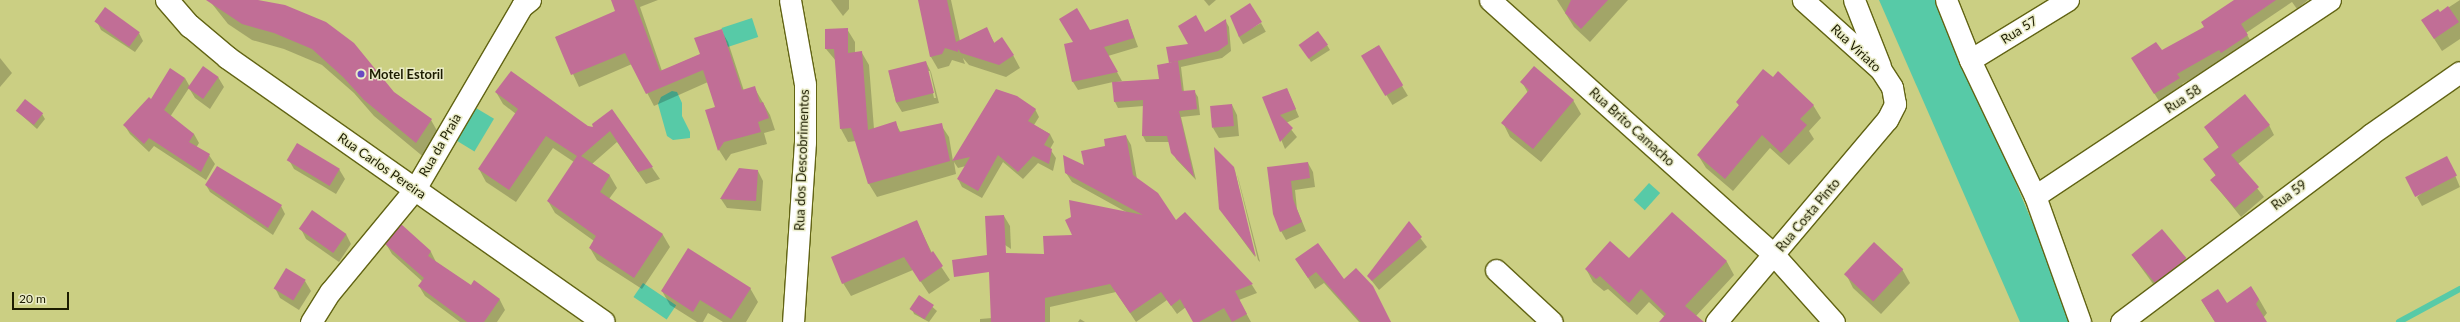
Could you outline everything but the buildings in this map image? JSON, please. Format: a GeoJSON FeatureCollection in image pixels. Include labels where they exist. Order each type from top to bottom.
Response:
{"type":"FeatureCollection","features":[{"type":"Feature","properties":{"kind":"street","name":"Rua Carlos Pereira"},"geometry":{"type":"LineString","coordinates":[[168,0],[190,26],[228,58],[604,322]]}},
{"type":"Feature","properties":{"kind":"street","name":"Rua da Praia"},"geometry":{"type":"LineString","coordinates":[[311,322],[330,292],[415,189],[522,6],[530,0]]}},
{"type":"Feature","properties":{"kind":"street","name":"Rua dos Descobrimentos"},"geometry":{"type":"LineString","coordinates":[[790,0],[805,84],[802,212],[793,322]]}},
{"type":"Feature","properties":{"kind":"street","name":"Rua Brito Camacho"},"geometry":{"type":"LineString","coordinates":[[1490,0],[1774,255],[1834,322]]}},
{"type":"Feature","properties":{"kind":"street","name":"Rua Viriato"},"geometry":{"type":"LineString","coordinates":[[1804,0],[1882,70],[1892,87],[1895,104]]}},
{"type":"Feature","properties":{"kind":"street"},"geometry":{"type":"LineString","coordinates":[[1854,0],[1882,70]]}},
{"type":"Feature","properties":{"kind":"street"},"geometry":{"type":"LineString","coordinates":[[1946,0],[1970,60],[2035,196],[2080,322]]}},
{"type":"Feature","properties":{"kind":"street","name":"Rua 57"},"geometry":{"type":"LineString","coordinates":[[1970,60],[2068,0]]}},
{"type":"Feature","properties":{"kind":"street","name":"Rua 58"},"geometry":{"type":"LineString","coordinates":[[2035,196],[2330,0]]}},
{"type":"Feature","properties":{"kind":"street","name":"Rua 59"},"geometry":{"type":"LineString","coordinates":[[2121,322],[2370,134],[2460,72]]}},
{"type":"Feature","properties":{"kind":"street","name":"Rua Costa Pinto"},"geometry":{"type":"LineString","coordinates":[[1716,322],[1888,120],[1895,104]]}},
{"type":"Feature","properties":{"kind":"street"},"geometry":{"type":"LineString","coordinates":[[1496,270],[1552,322]]}},
{"type":"Feature","properties":{"kind":"shaded area"},"geometry":{"type":"Polygon","coordinates":[[[1879,0],[1939,0],[2074,322],[2020,322],[1879,0]]]}},
{"type":"Feature","properties":{"kind":"shaded area"},"geometry":{"type":"Polygon","coordinates":[[[752,18],[758,37],[728,47],[722,28],[752,18]]]}},
{"type":"Feature","properties":{"kind":"shaded area"},"geometry":{"type":"Polygon","coordinates":[[[672,91],[677,92],[682,103],[682,116],[690,132],[690,138],[673,140],[667,136],[658,104],[661,97],[672,91]]]}},
{"type":"Feature","properties":{"kind":"shaded area"},"geometry":{"type":"Polygon","coordinates":[[[476,108],[494,119],[474,151],[456,141],[476,108]]]}},
{"type":"Feature","properties":{"kind":"shaded area"},"geometry":{"type":"Polygon","coordinates":[[[1649,183],[1660,193],[1645,210],[1634,200],[1649,183]]]}},
{"type":"Feature","properties":{"kind":"shaded area"},"geometry":{"type":"Polygon","coordinates":[[[643,283],[676,305],[667,319],[633,297],[643,283]]]}},
{"type":"Feature","properties":{"kind":"waterway"},"geometry":{"type":"LineString","coordinates":[[2399,322],[2460,289]]}},
{"type":"Feature","properties":{"kind":"place","name":"Motel Estoril"},"geometry":{"type":"Point","coordinates":[361,74]}}]}
